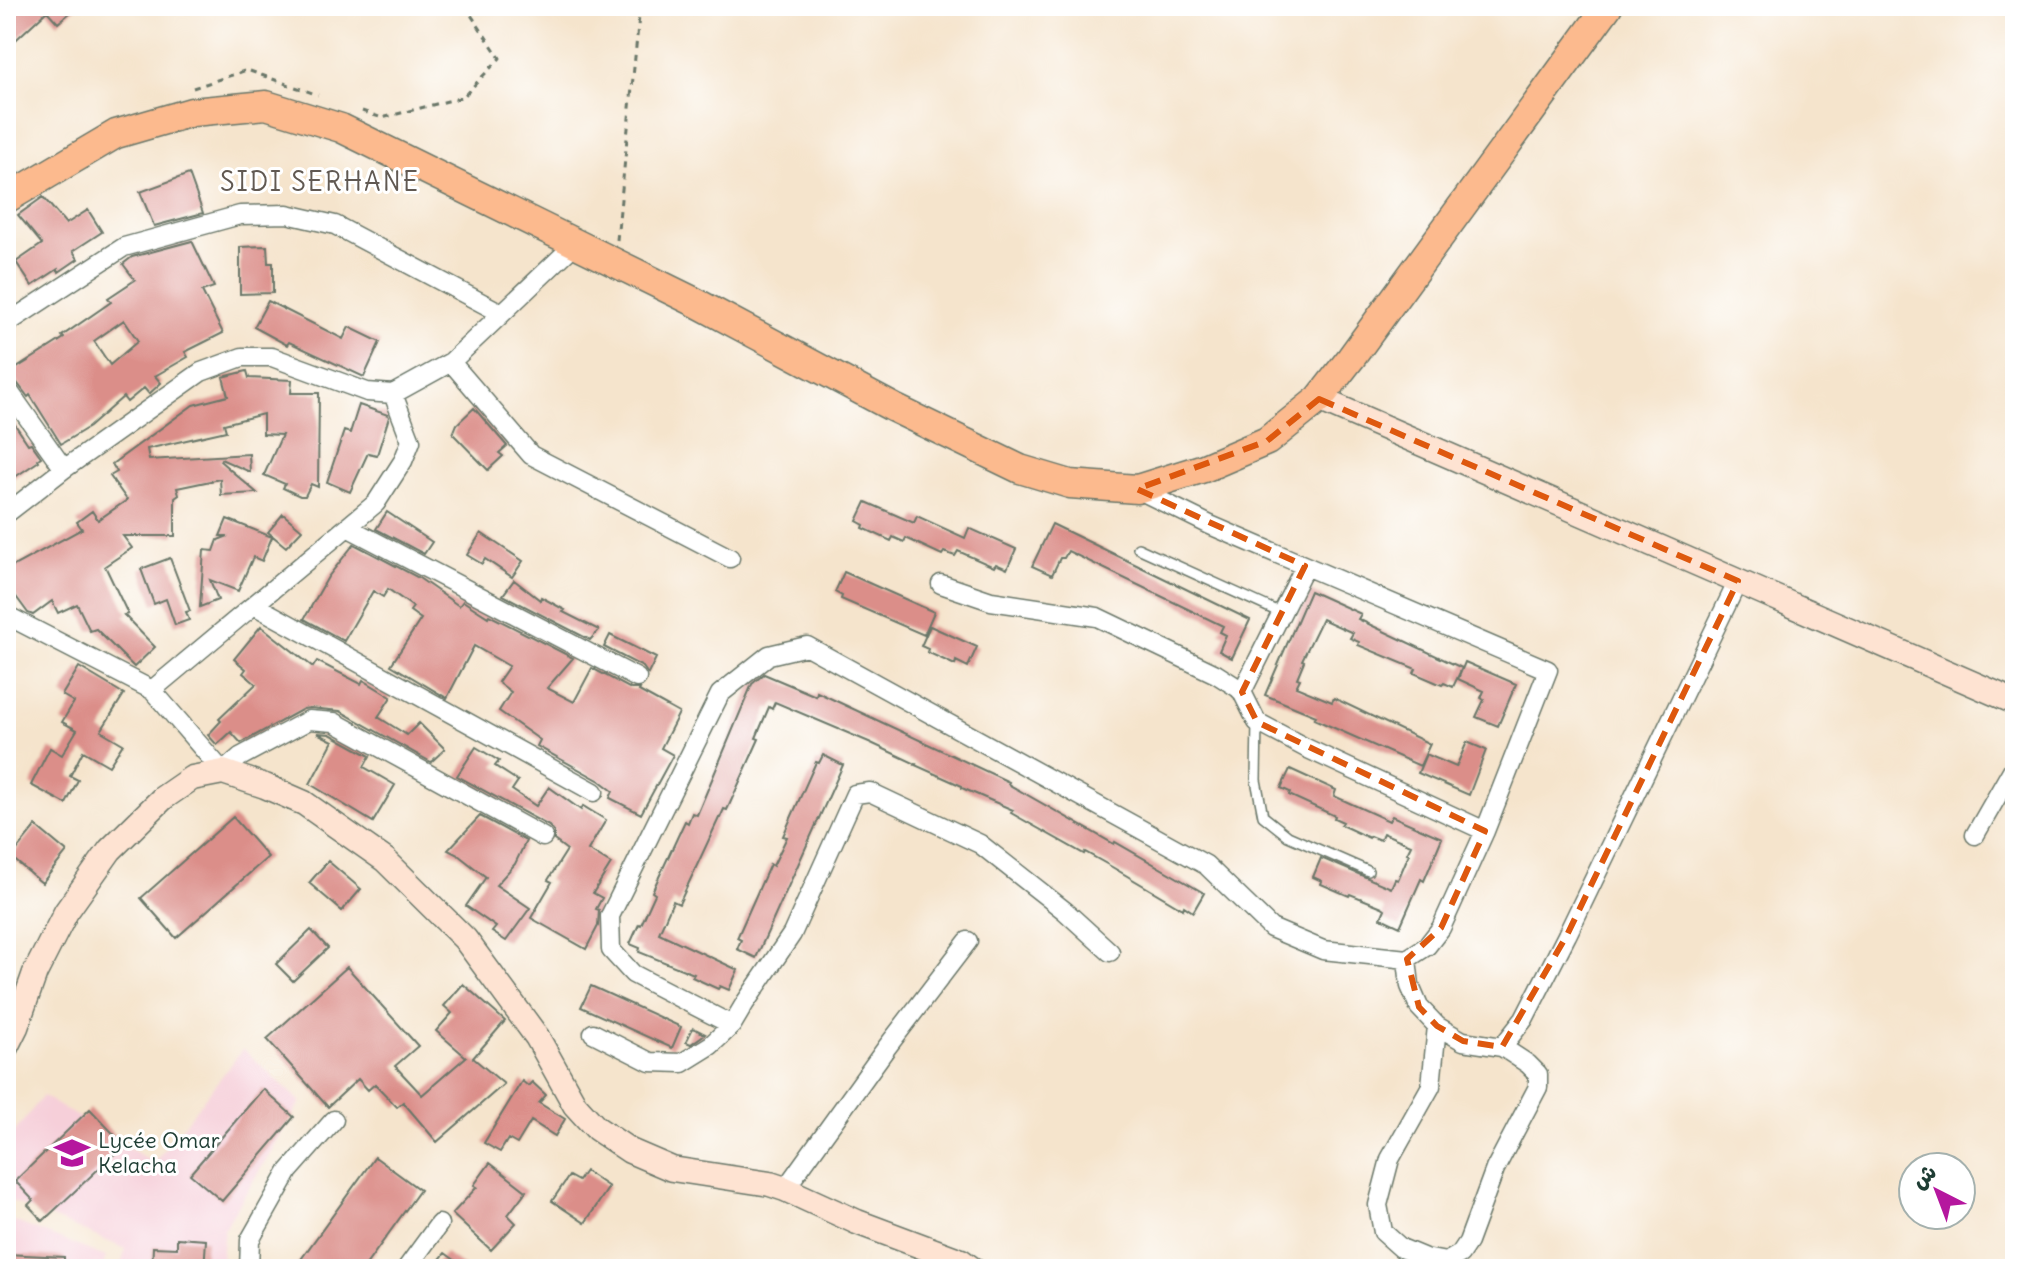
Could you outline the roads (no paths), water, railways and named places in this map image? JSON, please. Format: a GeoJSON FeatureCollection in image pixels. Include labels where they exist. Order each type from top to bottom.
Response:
{"type":"FeatureCollection","features":[{"type":"Feature","properties":{"kind":"main road"},"geometry":{"type":"LineString","coordinates":[[7,196],[116,134],[192,112],[266,105],[341,128],[695,302],[894,408],[1020,469],[1070,484],[1137,489],[1204,468],[1267,441],[1319,399],[1608,6]]}},
{"type":"Feature","properties":{"kind":"main road"},"geometry":{"type":"LineString","coordinates":[[1319,399],[2015,702]]}},
{"type":"Feature","properties":{"kind":"main road"},"geometry":{"type":"LineString","coordinates":[[6,1047],[35,973],[66,912],[110,850],[163,798],[192,778],[223,772],[304,803],[385,860],[465,939],[537,1037],[575,1105],[596,1128],[630,1151],[672,1169],[785,1189],[857,1222],[961,1261],[972,1269]]}},
{"type":"Feature","properties":{"kind":"street"},"geometry":{"type":"LineString","coordinates":[[6,324],[124,247],[240,215],[287,214],[335,225],[501,313]]}},
{"type":"Feature","properties":{"kind":"street"},"geometry":{"type":"LineString","coordinates":[[6,514],[201,372],[242,357],[272,357],[367,392],[393,394],[451,362],[575,244]]}},
{"type":"Feature","properties":{"kind":"street"},"geometry":{"type":"LineString","coordinates":[[451,362],[531,455],[730,558]]}},
{"type":"Feature","properties":{"kind":"street"},"geometry":{"type":"LineString","coordinates":[[6,387],[64,469]]}},
{"type":"Feature","properties":{"kind":"street"},"geometry":{"type":"LineString","coordinates":[[152,690],[376,503],[403,461],[411,441],[393,394]]}},
{"type":"Feature","properties":{"kind":"street"},"geometry":{"type":"LineString","coordinates":[[732,1025],[633,974],[611,950],[610,916],[720,694],[769,655],[807,646],[1206,865],[1271,928],[1323,950],[1407,959],[1427,946],[1441,928],[1485,831],[1548,670],[1210,525],[1137,489]]}},
{"type":"Feature","properties":{"kind":"street"},"geometry":{"type":"LineString","coordinates":[[347,527],[637,678]]}},
{"type":"Feature","properties":{"kind":"street"},"geometry":{"type":"LineString","coordinates":[[1242,692],[1305,566]]}},
{"type":"Feature","properties":{"kind":"street"},"geometry":{"type":"LineString","coordinates":[[1502,1047],[1524,1019],[1567,935],[1738,581]]}},
{"type":"Feature","properties":{"kind":"street"},"geometry":{"type":"LineString","coordinates":[[941,584],[991,601],[1097,617],[1216,674],[1242,692],[1257,722],[1485,831]]}},
{"type":"Feature","properties":{"kind":"street"},"geometry":{"type":"LineString","coordinates":[[254,605],[594,792]]}},
{"type":"Feature","properties":{"kind":"street"},"geometry":{"type":"LineString","coordinates":[[6,615],[152,690],[223,772],[240,757],[309,720],[334,722],[543,837]]}},
{"type":"Feature","properties":{"kind":"street"},"geometry":{"type":"LineString","coordinates":[[1975,835],[2015,765]]}},
{"type":"Feature","properties":{"kind":"street"},"geometry":{"type":"LineString","coordinates":[[593,1033],[650,1062],[682,1063],[711,1045],[732,1025],[792,934],[855,794],[870,792],[980,844],[1065,911],[1110,952]]}},
{"type":"Feature","properties":{"kind":"street"},"geometry":{"type":"LineString","coordinates":[[785,1189],[968,941]]}},
{"type":"Feature","properties":{"kind":"street"},"geometry":{"type":"LineString","coordinates":[[1407,959],[1410,986],[1419,1007],[1437,1026],[1463,1041],[1502,1047],[1538,1074],[1538,1087],[1495,1169],[1468,1242],[1460,1254],[1446,1262],[1425,1258],[1401,1248],[1383,1232],[1378,1205],[1390,1159],[1431,1086],[1437,1026]]}},
{"type":"Feature","properties":{"kind":"street"},"geometry":{"type":"LineString","coordinates":[[249,1269],[250,1240],[289,1171],[334,1120]]}},
{"type":"Feature","properties":{"kind":"street"},"geometry":{"type":"LineString","coordinates":[[406,1269],[439,1224]]}},
{"type":"Feature","properties":{"kind":"lane"},"geometry":{"type":"LineString","coordinates":[[1138,548],[1281,613]]}},
{"type":"Feature","properties":{"kind":"lane"},"geometry":{"type":"LineString","coordinates":[[1257,722],[1256,780],[1263,816],[1288,836],[1368,871]]}},
{"type":"Feature","properties":{"kind":"place","name":"Lycée Omar Kelacha"},"geometry":{"type":"Point","coordinates":[72,1153]}},
{"type":"Feature","properties":{"kind":"district","name":"SIDI SERHANE"},"geometry":{"type":"Point","coordinates":[320,181]}}]}
